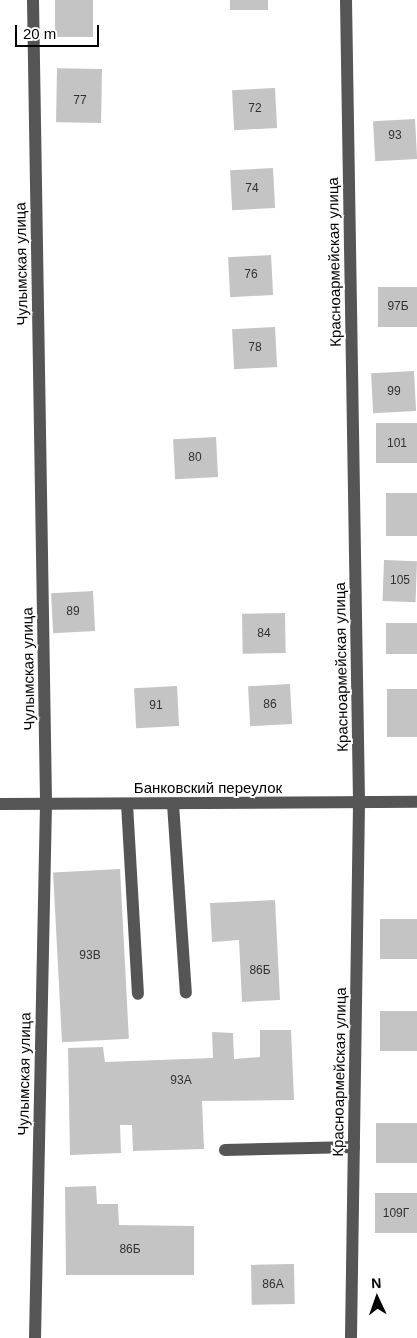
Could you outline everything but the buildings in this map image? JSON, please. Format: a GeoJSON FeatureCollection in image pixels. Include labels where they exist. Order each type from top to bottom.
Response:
{"type":"FeatureCollection","features":[{"type":"Feature","properties":{"kind":"street","name":"Чулымская улица"},"geometry":{"type":"LineString","coordinates":[[33,0],[46,804],[35,1338]]}},
{"type":"Feature","properties":{"kind":"street","name":"Красноармейская улица"},"geometry":{"type":"LineString","coordinates":[[346,0],[359,804],[351,1336]]}},
{"type":"Feature","properties":{"kind":"street","name":"Банковский переулок"},"geometry":{"type":"LineString","coordinates":[[0,804],[359,804],[417,802]]}},
{"type":"Feature","properties":{"kind":"street"},"geometry":{"type":"LineString","coordinates":[[127,804],[138,994]]}},
{"type":"Feature","properties":{"kind":"street"},"geometry":{"type":"LineString","coordinates":[[173,804],[186,993]]}},
{"type":"Feature","properties":{"kind":"street"},"geometry":{"type":"LineString","coordinates":[[225,1150],[354,1147]]}}]}
